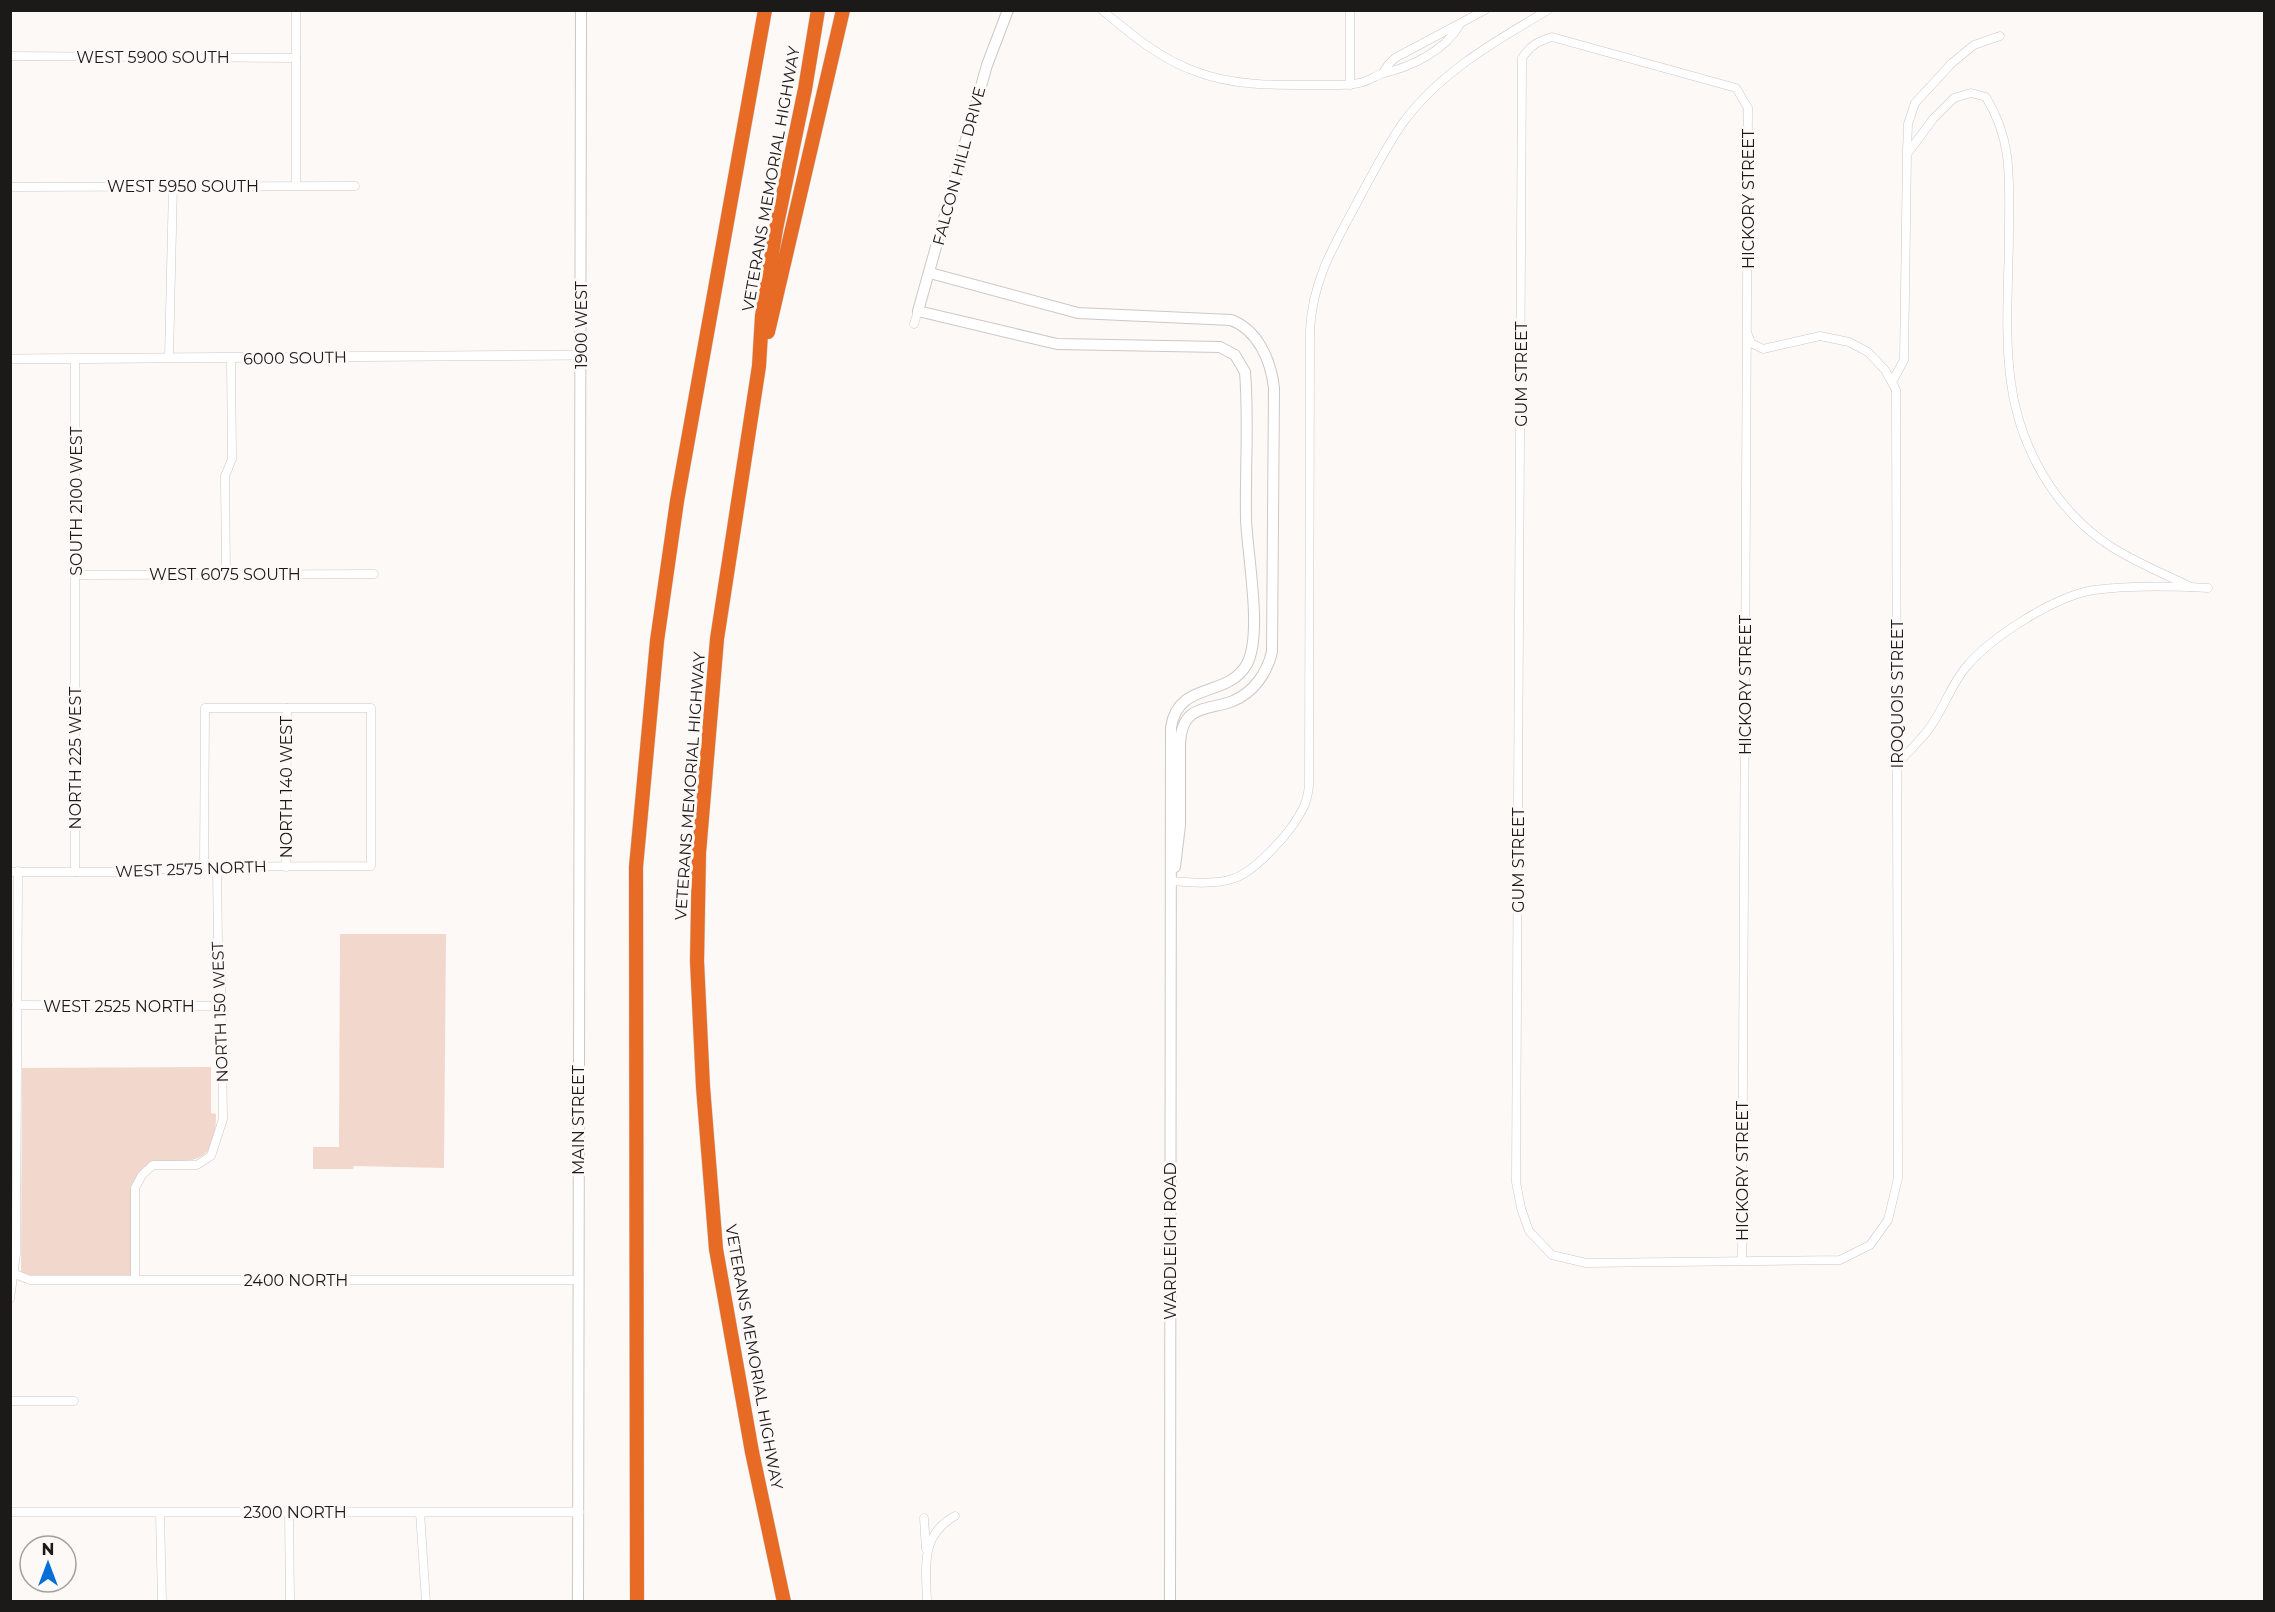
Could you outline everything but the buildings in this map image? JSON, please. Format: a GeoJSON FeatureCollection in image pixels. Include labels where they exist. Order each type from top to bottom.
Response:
{"type":"FeatureCollection","features":[{"type":"Feature","properties":{"kind":"highway"},"geometry":{"type":"LineString","coordinates":[[637,1602],[636,867],[657,641],[677,501],[765,10]]}},
{"type":"Feature","properties":{"kind":"highway","name":"VETERANS MEMORIAL HIGHWAY"},"geometry":{"type":"LineString","coordinates":[[784,1602],[752,1452],[716,1250],[696,961],[699,853],[717,639],[759,366],[762,316],[776,229],[805,89],[818,10]]}},
{"type":"Feature","properties":{"kind":"highway"},"geometry":{"type":"LineString","coordinates":[[759,366],[843,10]]}},
{"type":"Feature","properties":{"kind":"main road","name":"1900 WEST"},"geometry":{"type":"LineString","coordinates":[[580,639],[581,10]]}},
{"type":"Feature","properties":{"kind":"main road","name":"FALCON HILL DRIVE"},"geometry":{"type":"LineString","coordinates":[[918,311],[987,65],[1008,10]]}},
{"type":"Feature","properties":{"kind":"main road"},"geometry":{"type":"LineString","coordinates":[[930,273],[1078,313],[1231,320],[1242,325],[1252,334],[1268,361],[1274,388],[1272,652],[1267,668],[1252,688],[1231,702],[1201,709],[1190,717],[1183,729],[1180,743],[1179,839],[1171,881]]}},
{"type":"Feature","properties":{"kind":"main road"},"geometry":{"type":"LineString","coordinates":[[918,311],[1057,344],[1220,347],[1236,355],[1243,366],[1246,520],[1252,582],[1253,645],[1246,665],[1236,677],[1224,685],[1190,696],[1174,716],[1171,727],[1171,881]]}},
{"type":"Feature","properties":{"kind":"main road","name":"MAIN STREET"},"geometry":{"type":"LineString","coordinates":[[578,1602],[580,639]]}},
{"type":"Feature","properties":{"kind":"main road","name":"WARDLEIGH ROAD"},"geometry":{"type":"LineString","coordinates":[[1170,1602],[1171,881]]}},
{"type":"Feature","properties":{"kind":"street"},"geometry":{"type":"LineString","coordinates":[[296,10],[296,186]]}},
{"type":"Feature","properties":{"kind":"street"},"geometry":{"type":"LineString","coordinates":[[1102,10],[1156,52],[1182,66],[1211,77],[1259,84],[1350,85],[1368,81],[1383,73],[1398,71],[1438,48],[1450,39],[1459,26]]}},
{"type":"Feature","properties":{"kind":"street"},"geometry":{"type":"LineString","coordinates":[[1350,10],[1350,85]]}},
{"type":"Feature","properties":{"kind":"street"},"geometry":{"type":"LineString","coordinates":[[1383,73],[1395,58],[1434,36],[1459,26],[1485,10]]}},
{"type":"Feature","properties":{"kind":"street"},"geometry":{"type":"LineString","coordinates":[[1171,881],[1220,881],[1245,874],[1257,865],[1293,825],[1307,799],[1309,786],[1310,330],[1314,294],[1322,269],[1384,153],[1413,110],[1437,84],[1464,62],[1548,10]]}},
{"type":"Feature","properties":{"kind":"street"},"geometry":{"type":"LineString","coordinates":[[1892,382],[1904,360],[1908,124],[1915,103],[1952,63],[1974,45],[2000,36]]}},
{"type":"Feature","properties":{"kind":"street","name":"HICKORY STREET"},"geometry":{"type":"LineString","coordinates":[[1522,58],[1528,49],[1539,41],[1552,37],[1736,88],[1748,108],[1742,1261]]}},
{"type":"Feature","properties":{"kind":"street","name":"WEST 5900 SOUTH"},"geometry":{"type":"LineString","coordinates":[[10,56],[296,58]]}},
{"type":"Feature","properties":{"kind":"street","name":"GUM STREET"},"geometry":{"type":"LineString","coordinates":[[1522,58],[1516,1182],[1521,1208],[1529,1231],[1552,1254],[1586,1263],[1840,1260],[1870,1245],[1888,1220],[1898,1178]]}},
{"type":"Feature","properties":{"kind":"street"},"geometry":{"type":"LineString","coordinates":[[1907,154],[1933,118],[1954,98],[1971,93],[1986,97],[1997,115],[2009,156],[2008,351],[2020,421],[2034,460],[2054,493],[2079,521],[2102,540],[2145,565],[2191,587]]}},
{"type":"Feature","properties":{"kind":"street"},"geometry":{"type":"LineString","coordinates":[[169,358],[173,186]]}},
{"type":"Feature","properties":{"kind":"street","name":"WEST 5950 SOUTH"},"geometry":{"type":"LineString","coordinates":[[10,187],[356,186]]}},
{"type":"Feature","properties":{"kind":"street","name":"FALCON HILL DRIVE"},"geometry":{"type":"LineString","coordinates":[[914,324],[918,311]]}},
{"type":"Feature","properties":{"kind":"street","name":"IROQUOIS STREET"},"geometry":{"type":"LineString","coordinates":[[1747,332],[1751,342],[1763,349],[1820,336],[1849,342],[1868,352],[1885,370],[1896,390],[1898,1178]]}},
{"type":"Feature","properties":{"kind":"street","name":"6000 SOUTH"},"geometry":{"type":"LineString","coordinates":[[10,359],[580,355]]}},
{"type":"Feature","properties":{"kind":"street","name":"SOUTH 2100 WEST"},"geometry":{"type":"LineString","coordinates":[[75,359],[76,643]]}},
{"type":"Feature","properties":{"kind":"street"},"geometry":{"type":"LineString","coordinates":[[226,574],[225,476],[232,459],[231,359]]}},
{"type":"Feature","properties":{"kind":"street","name":"WEST 6075 SOUTH"},"geometry":{"type":"LineString","coordinates":[[76,575],[374,574]]}},
{"type":"Feature","properties":{"kind":"street"},"geometry":{"type":"LineString","coordinates":[[1897,764],[1929,730],[1949,692],[1966,667],[1989,645],[2019,623],[2048,607],[2091,591],[2145,585],[2208,588]]}},
{"type":"Feature","properties":{"kind":"street","name":"NORTH 225 WEST"},"geometry":{"type":"LineString","coordinates":[[75,872],[76,643]]}},
{"type":"Feature","properties":{"kind":"street"},"geometry":{"type":"LineString","coordinates":[[204,866],[205,708],[287,708]]}},
{"type":"Feature","properties":{"kind":"street","name":"WEST 2575 NORTH"},"geometry":{"type":"LineString","coordinates":[[14,872],[143,872],[172,867],[204,866],[371,866],[371,708],[287,708]]}},
{"type":"Feature","properties":{"kind":"street","name":"NORTH 140 WEST"},"geometry":{"type":"LineString","coordinates":[[286,867],[287,708]]}},
{"type":"Feature","properties":{"kind":"street","name":"NORTH 150 WEST"},"geometry":{"type":"LineString","coordinates":[[135,1279],[135,1188],[142,1175],[153,1165],[197,1164],[211,1156],[223,1119],[217,867]]}},
{"type":"Feature","properties":{"kind":"street"},"geometry":{"type":"LineString","coordinates":[[10,1299],[16,1254],[14,872]]}},
{"type":"Feature","properties":{"kind":"street","name":"WEST 2525 NORTH"},"geometry":{"type":"LineString","coordinates":[[16,1005],[221,1006]]}},
{"type":"Feature","properties":{"kind":"street","name":"2400 NORTH"},"geometry":{"type":"LineString","coordinates":[[12,1273],[30,1280],[578,1280]]}},
{"type":"Feature","properties":{"kind":"street"},"geometry":{"type":"LineString","coordinates":[[10,1401],[74,1401]]}},
{"type":"Feature","properties":{"kind":"street","name":"2300 NORTH"},"geometry":{"type":"LineString","coordinates":[[10,1512],[579,1512]]}},
{"type":"Feature","properties":{"kind":"street"},"geometry":{"type":"LineString","coordinates":[[160,1512],[162,1602]]}},
{"type":"Feature","properties":{"kind":"street"},"geometry":{"type":"LineString","coordinates":[[289,1512],[290,1602]]}},
{"type":"Feature","properties":{"kind":"street"},"geometry":{"type":"LineString","coordinates":[[420,1512],[426,1602]]}},
{"type":"Feature","properties":{"kind":"street"},"geometry":{"type":"LineString","coordinates":[[926,1550],[937,1530],[944,1522],[955,1516]]}},
{"type":"Feature","properties":{"kind":"street"},"geometry":{"type":"LineString","coordinates":[[924,1518],[927,1602]]}},
{"type":"Feature","properties":{"kind":"shaded area"},"geometry":{"type":"Polygon","coordinates":[[[340,934],[446,934],[444,1168],[354,1166],[353,1169],[313,1169],[313,1147],[339,1147],[340,934]]]}},
{"type":"Feature","properties":{"kind":"shaded area"},"geometry":{"type":"Polygon","coordinates":[[[211,1067],[211,1113],[216,1114],[212,1144],[199,1158],[150,1162],[131,1186],[131,1275],[21,1275],[22,1068],[211,1067]]]}}]}
